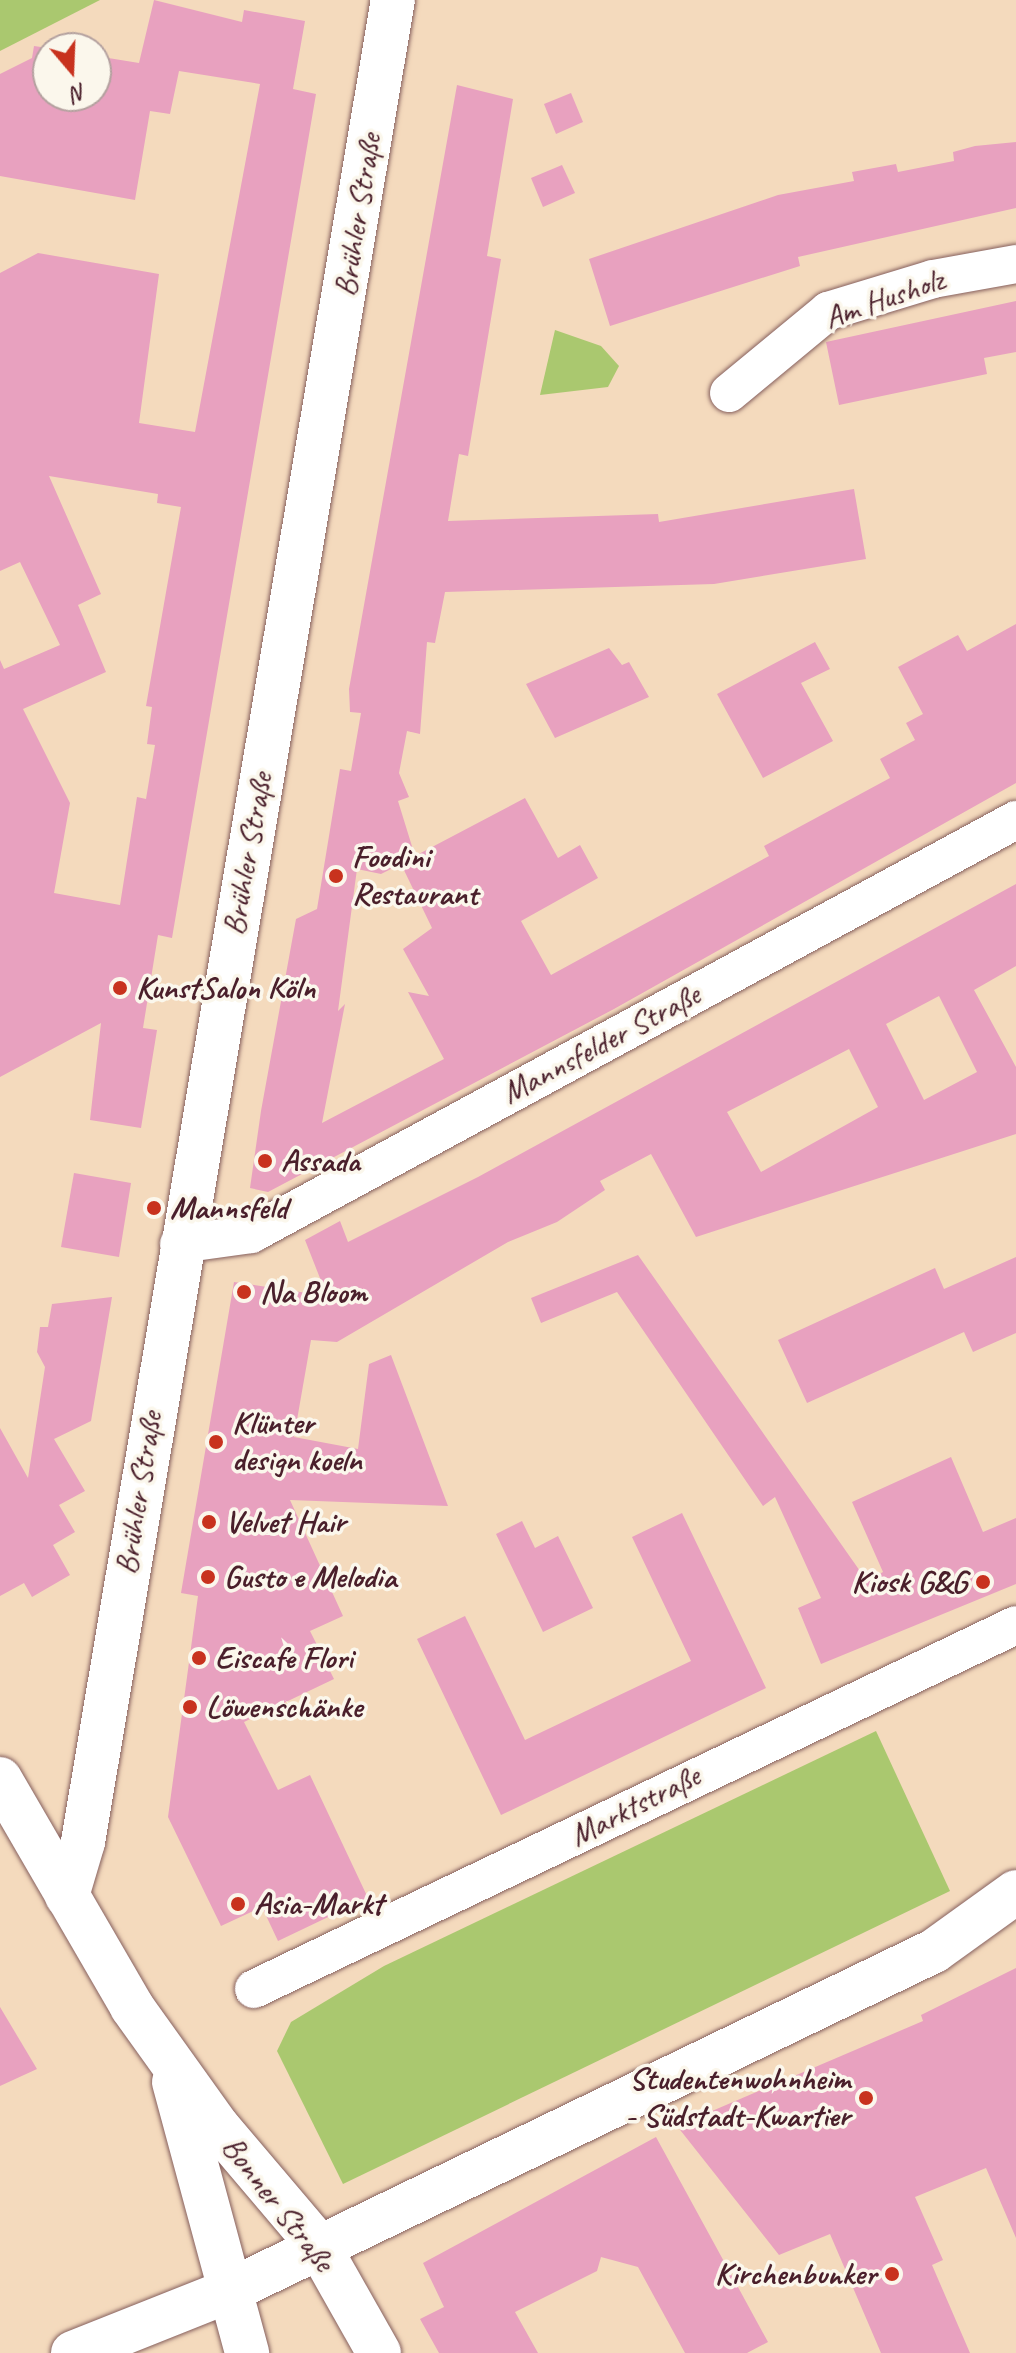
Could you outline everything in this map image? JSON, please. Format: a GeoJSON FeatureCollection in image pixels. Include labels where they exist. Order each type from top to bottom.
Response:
{"type":"FeatureCollection","features":[{"type":"Feature","properties":{"kind":"main road","name":"Brühler Straße"},"geometry":{"type":"LineString","coordinates":[[67,1896],[83,1842],[385,1]]}},
{"type":"Feature","properties":{"kind":"main road","name":"Bonner Straße"},"geometry":{"type":"LineString","coordinates":[[0,1779],[67,1896],[168,2060],[318,2245],[379,2353]]}},
{"type":"Feature","properties":{"kind":"main road"},"geometry":{"type":"LineString","coordinates":[[73,2353],[247,2282],[318,2245],[934,1951],[1016,1892]]}},
{"type":"Feature","properties":{"kind":"main road","name":"Bonner Straße"},"geometry":{"type":"LineString","coordinates":[[168,2060],[247,2282],[247,2353]]}},
{"type":"Feature","properties":{"kind":"street","name":"Am Husholz"},"geometry":{"type":"LineString","coordinates":[[729,393],[828,311],[933,279],[1016,264]]}},
{"type":"Feature","properties":{"kind":"street","name":"Mannsfelder Straße"},"geometry":{"type":"LineString","coordinates":[[179,1244],[251,1234],[1016,820]]}},
{"type":"Feature","properties":{"kind":"street","name":"Marktstraße"},"geometry":{"type":"LineString","coordinates":[[254,1989],[1016,1625]]}},
{"type":"Feature","properties":{"kind":"green space"},"geometry":{"type":"Polygon","coordinates":[[[0,0],[100,0],[32,32],[0,51],[0,0]]]}},
{"type":"Feature","properties":{"kind":"green space"},"geometry":{"type":"Polygon","coordinates":[[[555,330],[601,346],[619,366],[608,387],[540,395],[555,330]]]}},
{"type":"Feature","properties":{"kind":"green space"},"geometry":{"type":"Polygon","coordinates":[[[876,1731],[950,1891],[343,2184],[277,2051],[291,2022],[384,1966],[876,1731]]]}},
{"type":"Feature","properties":{"kind":"building"},"geometry":{"type":"Polygon","coordinates":[[[154,0],[242,22],[244,10],[305,21],[293,89],[316,94],[172,938],[158,935],[143,1028],[157,1030],[141,1128],[90,1120],[101,1023],[0,1077],[0,660],[4,669],[60,645],[20,562],[0,571],[0,273],[38,253],[159,274],[139,423],[195,432],[260,84],[179,71],[170,114],[150,111],[135,200],[0,176],[0,74],[32,58],[32,112],[112,112],[112,59],[139,63],[154,0]],[[49,476],[101,594],[78,605],[106,672],[23,709],[70,803],[54,893],[120,905],[137,797],[146,799],[155,745],[147,744],[152,707],[146,706],[181,507],[157,503],[158,494],[49,476]]]}},
{"type":"Feature","properties":{"kind":"building"},"geometry":{"type":"Polygon","coordinates":[[[457,85],[513,99],[487,256],[501,259],[468,456],[459,454],[448,521],[658,514],[659,522],[854,489],[866,559],[714,584],[445,592],[435,643],[427,642],[420,734],[407,731],[399,773],[409,797],[398,801],[415,856],[525,798],[558,858],[580,845],[598,878],[521,921],[551,975],[769,856],[764,846],[890,778],[880,759],[915,740],[906,723],[923,714],[898,667],[958,635],[967,651],[1016,624],[1016,783],[614,1009],[268,1192],[250,1188],[261,1111],[296,919],[317,909],[340,769],[351,771],[361,713],[350,712],[349,689],[457,85]],[[401,864],[381,874],[357,869],[338,1011],[345,1004],[322,1123],[444,1059],[408,992],[429,996],[403,949],[432,928],[401,864]]]}},
{"type":"Feature","properties":{"kind":"building"},"geometry":{"type":"Polygon","coordinates":[[[571,93],[583,122],[556,134],[544,104],[571,93]]]}},
{"type":"Feature","properties":{"kind":"building"},"geometry":{"type":"Polygon","coordinates":[[[1016,142],[1016,208],[798,257],[800,266],[610,326],[589,259],[778,195],[854,181],[852,172],[896,164],[898,172],[954,161],[953,152],[975,146],[1016,142]]]}},
{"type":"Feature","properties":{"kind":"building"},"geometry":{"type":"Polygon","coordinates":[[[562,165],[575,193],[543,207],[531,178],[562,165]]]}},
{"type":"Feature","properties":{"kind":"building"},"geometry":{"type":"Polygon","coordinates":[[[1016,301],[1016,352],[984,358],[987,374],[839,405],[826,342],[1016,301]]]}},
{"type":"Feature","properties":{"kind":"building"},"geometry":{"type":"Polygon","coordinates":[[[815,642],[830,669],[801,683],[833,741],[763,778],[717,694],[815,642]]]}},
{"type":"Feature","properties":{"kind":"building"},"geometry":{"type":"Polygon","coordinates":[[[609,648],[622,665],[629,662],[649,697],[555,738],[526,684],[609,648]]]}},
{"type":"Feature","properties":{"kind":"building"},"geometry":{"type":"Polygon","coordinates":[[[1016,884],[1016,966],[974,990],[1016,1067],[1016,1134],[696,1237],[651,1154],[600,1181],[605,1190],[557,1222],[508,1242],[337,1342],[311,1340],[294,1437],[358,1449],[369,1364],[391,1355],[448,1506],[290,1500],[343,1616],[310,1631],[334,1679],[244,1722],[278,1790],[310,1775],[368,1898],[278,1941],[262,1907],[221,1926],[168,1817],[198,1596],[181,1593],[234,1282],[327,1296],[305,1240],[340,1221],[348,1242],[478,1177],[1016,884]],[[939,996],[886,1024],[924,1100],[977,1072],[939,996]],[[849,1049],[727,1112],[761,1172],[878,1107],[849,1049]]]}},
{"type":"Feature","properties":{"kind":"building"},"geometry":{"type":"Polygon","coordinates":[[[74,1173],[131,1183],[119,1257],[61,1247],[74,1173]]]}},
{"type":"Feature","properties":{"kind":"building"},"geometry":{"type":"Polygon","coordinates":[[[638,1255],[867,1581],[883,1572],[852,1502],[951,1457],[983,1532],[1016,1518],[1016,1584],[821,1664],[798,1608],[821,1598],[775,1497],[763,1506],[617,1292],[541,1323],[531,1298],[638,1255]]]}},
{"type":"Feature","properties":{"kind":"building"},"geometry":{"type":"Polygon","coordinates":[[[1016,1257],[1016,1333],[973,1352],[964,1332],[807,1403],[778,1340],[935,1268],[944,1289],[1016,1257]]]}},
{"type":"Feature","properties":{"kind":"building"},"geometry":{"type":"Polygon","coordinates":[[[112,1297],[91,1421],[54,1439],[85,1491],[59,1505],[75,1532],[53,1545],[70,1575],[32,1597],[24,1583],[0,1596],[0,1428],[28,1478],[45,1367],[37,1352],[40,1327],[48,1327],[52,1304],[112,1297]]]}},
{"type":"Feature","properties":{"kind":"building"},"geometry":{"type":"Polygon","coordinates":[[[682,1513],[766,1688],[501,1815],[417,1639],[465,1616],[525,1740],[691,1661],[632,1537],[682,1513]]]}},
{"type":"Feature","properties":{"kind":"building"},"geometry":{"type":"Polygon","coordinates":[[[522,1521],[535,1548],[558,1536],[593,1608],[543,1632],[496,1534],[522,1521]]]}},
{"type":"Feature","properties":{"kind":"building"},"geometry":{"type":"Polygon","coordinates":[[[1016,1968],[1016,2238],[986,2168],[915,2197],[943,2260],[932,2265],[970,2353],[881,2353],[830,2234],[779,2255],[677,2126],[923,2021],[921,2015],[1016,1968]]]}},
{"type":"Feature","properties":{"kind":"building"},"geometry":{"type":"Polygon","coordinates":[[[0,2007],[37,2069],[0,2086],[0,2007]]]}},
{"type":"Feature","properties":{"kind":"building"},"geometry":{"type":"Polygon","coordinates":[[[656,2137],[768,2342],[747,2353],[685,2353],[638,2267],[601,2257],[597,2271],[515,2312],[538,2353],[439,2353],[420,2319],[444,2307],[423,2263],[656,2137]]]}},
{"type":"Feature","properties":{"kind":"place","name":"Foodini Restaurant"},"geometry":{"type":"Point","coordinates":[336,876]}},
{"type":"Feature","properties":{"kind":"place","name":"KunstSalon Köln"},"geometry":{"type":"Point","coordinates":[120,988]}},
{"type":"Feature","properties":{"kind":"place","name":"Assada"},"geometry":{"type":"Point","coordinates":[265,1161]}},
{"type":"Feature","properties":{"kind":"place","name":"Mannsfeld"},"geometry":{"type":"Point","coordinates":[154,1208]}},
{"type":"Feature","properties":{"kind":"place","name":"Na Bloom"},"geometry":{"type":"Point","coordinates":[244,1292]}},
{"type":"Feature","properties":{"kind":"place","name":"Klünter design koeln"},"geometry":{"type":"Point","coordinates":[216,1442]}},
{"type":"Feature","properties":{"kind":"place","name":"Velvet Hair"},"geometry":{"type":"Point","coordinates":[209,1522]}},
{"type":"Feature","properties":{"kind":"place","name":"Gusto e Melodia"},"geometry":{"type":"Point","coordinates":[208,1577]}},
{"type":"Feature","properties":{"kind":"place","name":"Kiosk G&G"},"geometry":{"type":"Point","coordinates":[983,1582]}},
{"type":"Feature","properties":{"kind":"place","name":"Eiscafe Flori"},"geometry":{"type":"Point","coordinates":[199,1658]}},
{"type":"Feature","properties":{"kind":"place","name":"Löwenschänke"},"geometry":{"type":"Point","coordinates":[190,1707]}},
{"type":"Feature","properties":{"kind":"place","name":"Asia-Markt"},"geometry":{"type":"Point","coordinates":[238,1904]}},
{"type":"Feature","properties":{"kind":"place","name":"Studentenwohnheim - Südstadt-Kwartier"},"geometry":{"type":"Point","coordinates":[866,2098]}},
{"type":"Feature","properties":{"kind":"place","name":"Kirchenbunker"},"geometry":{"type":"Point","coordinates":[892,2274]}}]}
